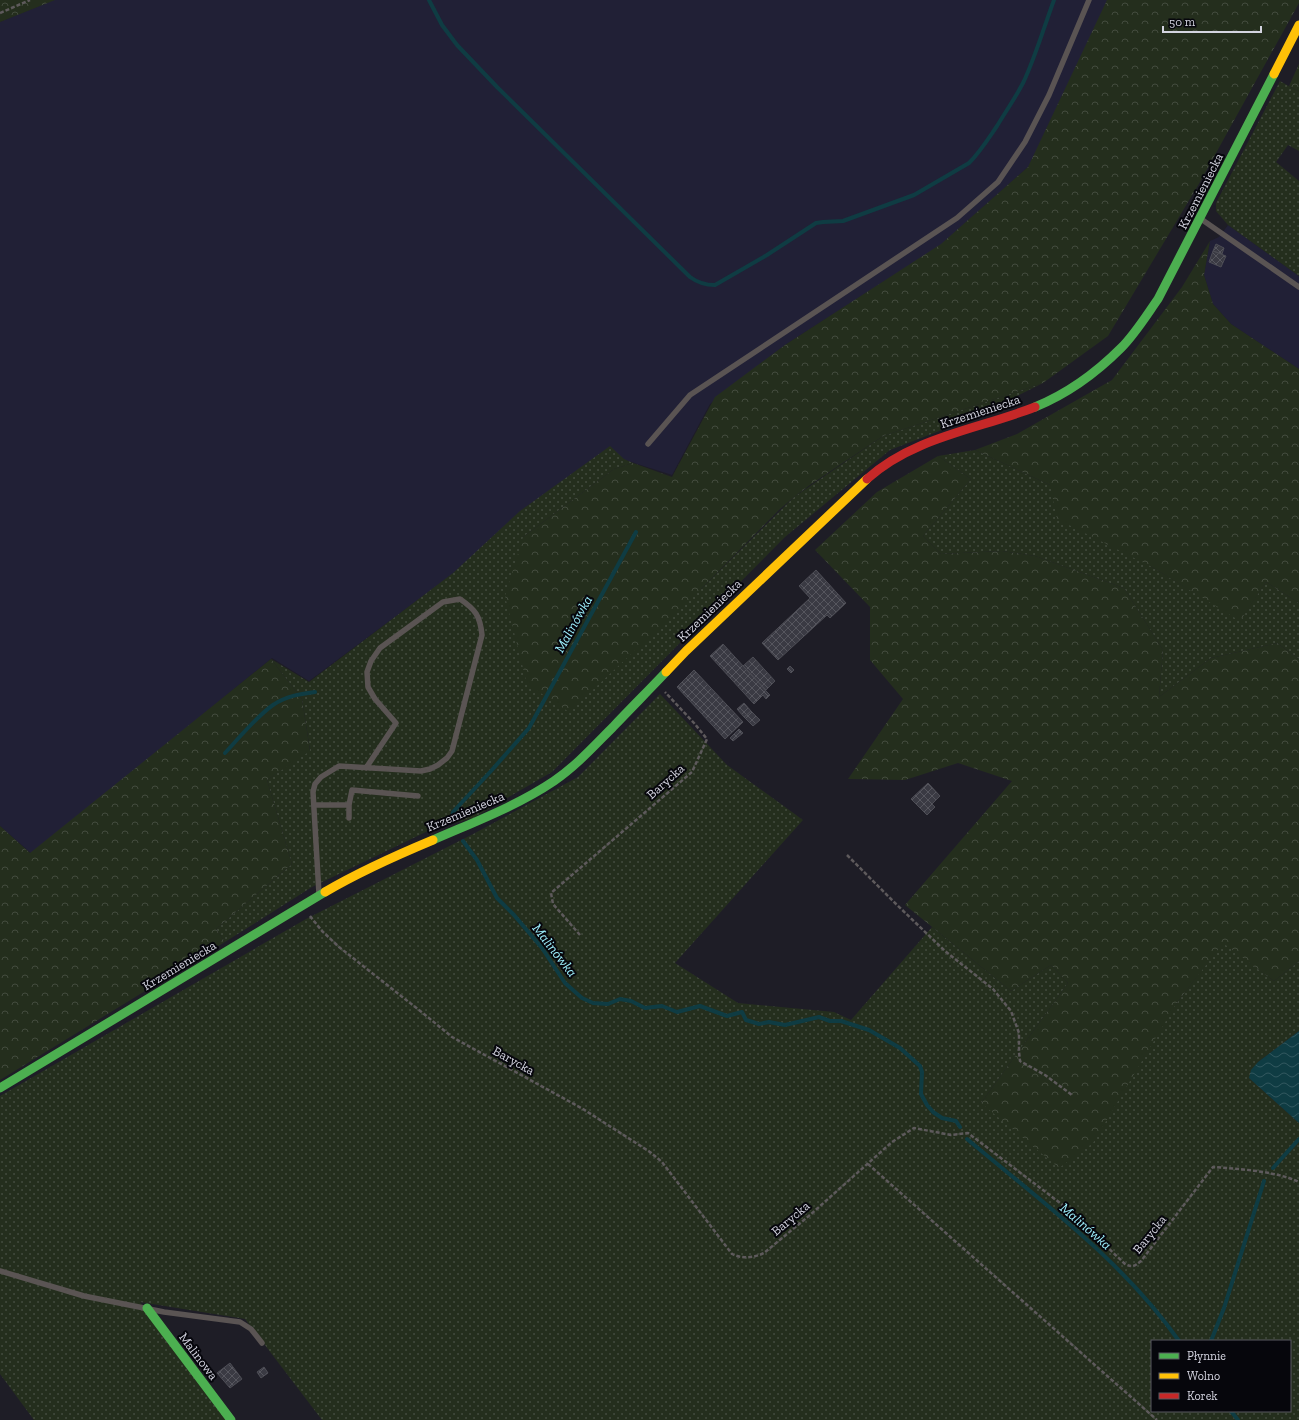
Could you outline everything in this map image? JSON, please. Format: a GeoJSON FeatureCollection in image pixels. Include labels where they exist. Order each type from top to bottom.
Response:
{"type":"FeatureCollection","features":[{"type":"Feature","properties":{"kind":"street","name":"Krzemieniecka"},"geometry":{"type":"LineString","coordinates":[[0,1088],[319,896],[375,866],[423,843],[496,813],[545,787],[570,770],[590,751],[686,651],[870,476],[908,450],[1016,414],[1047,402],[1080,383],[1101,367],[1128,340],[1152,310],[1299,25]]}},
{"type":"Feature","properties":{"kind":"street","name":"Malinowa"},"geometry":{"type":"LineString","coordinates":[[146,1308],[231,1420]]}},
{"type":"Feature","properties":{"kind":"lane"},"geometry":{"type":"LineString","coordinates":[[648,444],[690,395],[957,218],[998,182],[1025,142],[1049,95],[1089,0]]}},
{"type":"Feature","properties":{"kind":"lane"},"geometry":{"type":"LineString","coordinates":[[1200,219],[1299,287]]}},
{"type":"Feature","properties":{"kind":"lane"},"geometry":{"type":"LineString","coordinates":[[319,896],[313,792],[315,784],[326,774],[339,766],[366,768],[421,771],[430,769],[438,765],[452,751],[482,635],[480,621],[471,606],[460,599],[443,602],[380,648],[371,661],[367,672],[368,687],[375,699],[396,723],[366,768]]}},
{"type":"Feature","properties":{"kind":"lane"},"geometry":{"type":"LineString","coordinates":[[349,818],[349,805],[352,790],[418,796]]}},
{"type":"Feature","properties":{"kind":"lane"},"geometry":{"type":"LineString","coordinates":[[314,805],[349,805]]}},
{"type":"Feature","properties":{"kind":"lane"},"geometry":{"type":"LineString","coordinates":[[0,1271],[84,1296],[212,1320],[240,1322],[251,1330],[262,1343]]}},
{"type":"Feature","properties":{"kind":"path"},"geometry":{"type":"LineString","coordinates":[[0,13],[30,0]]}},
{"type":"Feature","properties":{"kind":"path","name":"Barycka"},"geometry":{"type":"LineString","coordinates":[[580,935],[553,904],[551,893],[692,772],[707,739],[655,682]]}},
{"type":"Feature","properties":{"kind":"path"},"geometry":{"type":"LineString","coordinates":[[847,855],[945,951],[993,989],[1011,1011],[1019,1033],[1018,1052],[1020,1061],[1045,1075],[1072,1095]]}},
{"type":"Feature","properties":{"kind":"path","name":"Barycka"},"geometry":{"type":"LineString","coordinates":[[303,906],[322,931],[339,947],[452,1037],[583,1109],[650,1152],[662,1162],[732,1254],[736,1256],[750,1258],[764,1254],[892,1142],[914,1128],[951,1135],[968,1133],[1064,1206],[1125,1264],[1129,1266],[1136,1265],[1141,1261],[1213,1167],[1239,1169],[1288,1177],[1299,1182]]}},
{"type":"Feature","properties":{"kind":"path"},"geometry":{"type":"LineString","coordinates":[[868,1164],[1157,1420]]}},
{"type":"Feature","properties":{"kind":"shaded area"},"geometry":{"type":"Polygon","coordinates":[[[54,0],[1108,0],[1029,166],[941,245],[785,345],[710,404],[672,475],[625,460],[454,573],[309,681],[272,658],[32,854],[0,826],[0,22],[54,0]]]}},
{"type":"Feature","properties":{"kind":"shaded area"},"geometry":{"type":"Polygon","coordinates":[[[1228,225],[1299,276],[1299,369],[1231,324],[1213,304],[1204,275],[1210,241],[1219,237],[1228,225]]]}},
{"type":"Feature","properties":{"kind":"green space"},"geometry":{"type":"Polygon","coordinates":[[[0,0],[55,0],[0,22],[0,0]]]}},
{"type":"Feature","properties":{"kind":"green space"},"geometry":{"type":"Polygon","coordinates":[[[1107,0],[1299,0],[1299,3],[1200,182],[1108,336],[1043,383],[883,436],[810,485],[779,510],[701,589],[569,712],[527,684],[505,596],[523,537],[614,469],[633,463],[672,477],[715,397],[785,345],[941,244],[1028,167],[1107,0]]]}},
{"type":"Feature","properties":{"kind":"green space"},"geometry":{"type":"Polygon","coordinates":[[[1299,64],[1299,92],[1289,86],[1299,64]]]}},
{"type":"Feature","properties":{"kind":"green space"},"geometry":{"type":"Polygon","coordinates":[[[1280,81],[1299,92],[1299,151],[1288,145],[1276,162],[1299,181],[1299,276],[1228,225],[1216,211],[1216,203],[1280,81]]]}},
{"type":"Feature","properties":{"kind":"green space"},"geometry":{"type":"Polygon","coordinates":[[[1210,241],[1204,275],[1213,304],[1231,324],[1299,369],[1299,603],[1266,582],[1240,621],[1152,567],[1057,519],[1050,485],[975,450],[1017,434],[1112,380],[1182,287],[1210,241]]]}},
{"type":"Feature","properties":{"kind":"green space"},"geometry":{"type":"Polygon","coordinates":[[[1043,383],[973,418],[890,450],[785,537],[552,772],[473,818],[430,830],[312,887],[225,942],[216,929],[292,864],[267,780],[310,750],[302,699],[271,659],[309,682],[453,573],[520,511],[610,446],[624,459],[633,463],[614,469],[523,537],[701,589],[794,497],[883,436],[1043,383]]]}},
{"type":"Feature","properties":{"kind":"green space"},"geometry":{"type":"Polygon","coordinates":[[[975,450],[1050,485],[1152,567],[1240,620],[1266,582],[1299,603],[1299,659],[1277,643],[1211,658],[1159,697],[1163,650],[1124,588],[1035,556],[1002,551],[941,554],[923,536],[971,479],[938,456],[975,450]]]}},
{"type":"Feature","properties":{"kind":"green space"},"geometry":{"type":"Polygon","coordinates":[[[938,456],[971,479],[923,536],[941,554],[1002,551],[1035,556],[1124,588],[1163,650],[1159,697],[1211,658],[1277,643],[1299,659],[1299,961],[1274,981],[1223,943],[1176,1004],[1093,1143],[1059,1168],[981,1103],[1068,983],[1051,965],[1011,991],[905,905],[1012,781],[958,763],[905,780],[848,779],[903,699],[870,660],[870,607],[815,550],[877,492],[938,456]]]}},
{"type":"Feature","properties":{"kind":"green space"},"geometry":{"type":"Polygon","coordinates":[[[271,659],[302,699],[310,751],[267,780],[292,864],[216,929],[225,942],[0,1080],[0,826],[30,853],[271,659]]]}},
{"type":"Feature","properties":{"kind":"green space"},"geometry":{"type":"Polygon","coordinates":[[[660,694],[727,765],[803,820],[675,963],[738,1003],[834,1012],[851,1020],[932,927],[1011,991],[1051,965],[1068,983],[981,1103],[1176,1004],[1223,942],[1274,981],[1299,961],[1299,1031],[1258,1062],[1249,1078],[1299,1123],[1299,1420],[322,1420],[245,1319],[140,1302],[227,1420],[34,1420],[0,1374],[0,1096],[306,919],[475,833],[578,777],[660,694]]]}},
{"type":"Feature","properties":{"kind":"water"},"geometry":{"type":"Polygon","coordinates":[[[1299,1031],[1299,1123],[1249,1078],[1251,1070],[1258,1062],[1299,1031]]]}},
{"type":"Feature","properties":{"kind":"building"},"geometry":{"type":"Polygon","coordinates":[[[1216,244],[1224,248],[1222,254],[1213,251],[1216,244]]]}},
{"type":"Feature","properties":{"kind":"building"},"geometry":{"type":"Polygon","coordinates":[[[1213,251],[1226,256],[1221,267],[1209,262],[1213,251]]]}},
{"type":"Feature","properties":{"kind":"building"},"geometry":{"type":"Polygon","coordinates":[[[816,570],[846,603],[830,618],[827,615],[778,660],[762,643],[810,598],[799,586],[816,570]]]}},
{"type":"Feature","properties":{"kind":"building"},"geometry":{"type":"Polygon","coordinates":[[[723,644],[770,695],[766,699],[763,695],[754,704],[710,656],[723,644]]]}},
{"type":"Feature","properties":{"kind":"building"},"geometry":{"type":"Polygon","coordinates":[[[753,657],[775,681],[766,690],[743,666],[753,657]]]}},
{"type":"Feature","properties":{"kind":"building"},"geometry":{"type":"Polygon","coordinates":[[[790,666],[794,670],[791,673],[787,669],[790,666]]]}},
{"type":"Feature","properties":{"kind":"building"},"geometry":{"type":"Polygon","coordinates":[[[694,670],[743,722],[725,739],[677,687],[694,670]]]}},
{"type":"Feature","properties":{"kind":"building"},"geometry":{"type":"Polygon","coordinates":[[[744,703],[751,711],[744,717],[737,709],[744,703]]]}},
{"type":"Feature","properties":{"kind":"building"},"geometry":{"type":"Polygon","coordinates":[[[751,711],[760,720],[753,726],[744,717],[751,711]]]}},
{"type":"Feature","properties":{"kind":"building"},"geometry":{"type":"Polygon","coordinates":[[[739,729],[743,733],[733,741],[730,738],[739,729]]]}},
{"type":"Feature","properties":{"kind":"building"},"geometry":{"type":"Polygon","coordinates":[[[928,783],[940,796],[932,804],[935,807],[927,815],[911,799],[928,783]]]}},
{"type":"Feature","properties":{"kind":"building"},"geometry":{"type":"Polygon","coordinates":[[[230,1363],[242,1379],[230,1388],[217,1373],[230,1363]]]}},
{"type":"Feature","properties":{"kind":"building"},"geometry":{"type":"Polygon","coordinates":[[[264,1367],[268,1373],[261,1378],[257,1372],[264,1367]]]}},
{"type":"Feature","properties":{"kind":"waterway"},"geometry":{"type":"LineString","coordinates":[[429,0],[442,25],[457,45],[497,87],[690,277],[696,281],[708,285],[715,285],[767,255],[816,223],[843,221],[914,195],[969,163],[997,126],[1024,81],[1054,0]]}},
{"type":"Feature","properties":{"kind":"waterway","name":"Malinówka"},"geometry":{"type":"LineString","coordinates":[[452,818],[453,812],[529,728],[636,532]]}},
{"type":"Feature","properties":{"kind":"waterway"},"geometry":{"type":"LineString","coordinates":[[225,753],[254,721],[273,705],[288,697],[315,692]]}},
{"type":"Feature","properties":{"kind":"waterway","name":"Malinówka"},"geometry":{"type":"LineString","coordinates":[[463,841],[477,860],[497,898],[514,915],[542,948],[565,983],[582,998],[593,1003],[608,1004],[620,999],[631,1001],[645,1008],[662,1006],[677,1012],[700,1006],[727,1016],[742,1012],[746,1020],[759,1024],[769,1022],[785,1025],[819,1017],[830,1021],[841,1021],[869,1030],[900,1048],[920,1066],[922,1072],[921,1094],[927,1105],[933,1112],[942,1118],[956,1121],[960,1127]]}},
{"type":"Feature","properties":{"kind":"waterway","name":"Malinówka"},"geometry":{"type":"LineString","coordinates":[[967,1139],[1052,1210],[1107,1259],[1157,1312],[1178,1340]]}},
{"type":"Feature","properties":{"kind":"waterway"},"geometry":{"type":"LineString","coordinates":[[1273,1168],[1299,1139]]}},
{"type":"Feature","properties":{"kind":"waterway"},"geometry":{"type":"LineString","coordinates":[[1211,1340],[1224,1308],[1264,1181]]}},
{"type":"Feature","properties":{"kind":"waterway","name":"Malinówka"},"geometry":{"type":"LineString","coordinates":[[1232,1412],[1238,1420]]}},
{"type":"Feature","properties":{"kind":"traffic: fast"},"geometry":{"type":"LineString","coordinates":[[1035,407],[1070,389],[1102,366],[1121,348],[1140,325],[1158,299],[1274,74]]}},
{"type":"Feature","properties":{"kind":"traffic: fast"},"geometry":{"type":"LineString","coordinates":[[433,840],[510,806],[554,781],[585,756],[666,672]]}},
{"type":"Feature","properties":{"kind":"traffic: fast"},"geometry":{"type":"LineString","coordinates":[[0,1088],[325,892]]}},
{"type":"Feature","properties":{"kind":"traffic: fast"},"geometry":{"type":"LineString","coordinates":[[147,1308],[231,1420]]}},
{"type":"Feature","properties":{"kind":"traffic: slow"},"geometry":{"type":"LineString","coordinates":[[1274,74],[1299,25]]}},
{"type":"Feature","properties":{"kind":"traffic: slow"},"geometry":{"type":"LineString","coordinates":[[666,672],[686,651],[867,479]]}},
{"type":"Feature","properties":{"kind":"traffic: slow"},"geometry":{"type":"LineString","coordinates":[[325,892],[378,864],[433,840]]}},
{"type":"Feature","properties":{"kind":"traffic: jam"},"geometry":{"type":"LineString","coordinates":[[867,479],[885,465],[905,453],[947,436],[1035,407]]}}]}
